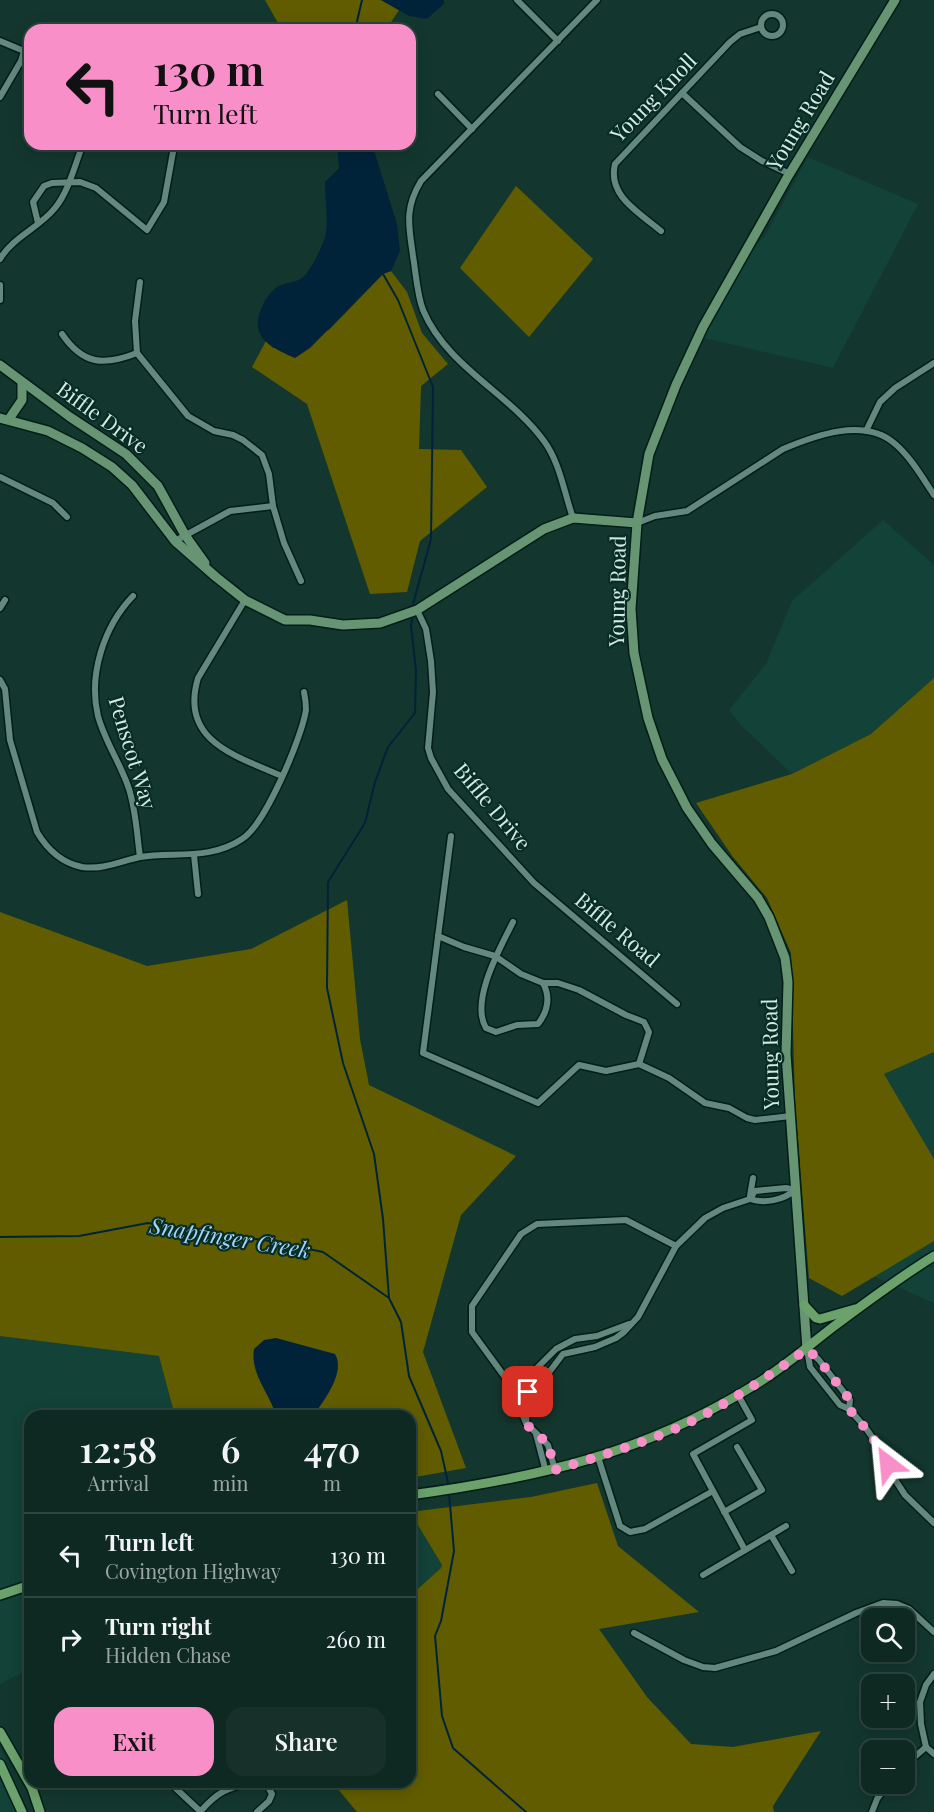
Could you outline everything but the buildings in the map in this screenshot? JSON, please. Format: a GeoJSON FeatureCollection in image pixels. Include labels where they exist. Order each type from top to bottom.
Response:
{"type":"FeatureCollection","features":[{"type":"Feature","properties":{"kind":"main road"},"geometry":{"type":"LineString","coordinates":[[416,1494],[551,1471],[670,1431],[738,1395],[807,1349],[857,1310],[934,1256]]}},
{"type":"Feature","properties":{"kind":"main road"},"geometry":{"type":"LineString","coordinates":[[804,1305],[816,1318],[820,1319],[854,1308],[857,1310]]}},
{"type":"Feature","properties":{"kind":"main road"},"geometry":{"type":"LineString","coordinates":[[0,1595],[24,1587]]}},
{"type":"Feature","properties":{"kind":"main road"},"geometry":{"type":"LineString","coordinates":[[0,1732],[24,1774]]}},
{"type":"Feature","properties":{"kind":"main road"},"geometry":{"type":"LineString","coordinates":[[0,1764],[22,1812]]}},
{"type":"Feature","properties":{"kind":"main road"},"geometry":{"type":"LineString","coordinates":[[32,1788],[40,1812]]}},
{"type":"Feature","properties":{"kind":"street"},"geometry":{"type":"LineString","coordinates":[[517,0],[558,41]]}},
{"type":"Feature","properties":{"kind":"street"},"geometry":{"type":"LineString","coordinates":[[573,518],[553,456],[544,441],[530,424],[453,354],[433,330],[420,301],[408,211],[421,181],[597,0]]}},
{"type":"Feature","properties":{"kind":"street","name":"Young Road"},"geometry":{"type":"LineString","coordinates":[[807,1349],[786,1054],[788,982],[785,958],[778,937],[758,898],[712,844],[687,808],[662,759],[645,707],[634,653],[632,609],[637,523],[649,454],[676,385],[703,327],[790,174],[895,0]]}},
{"type":"Feature","properties":{"kind":"street","name":"Young Knoll"},"geometry":{"type":"LineString","coordinates":[[661,231],[617,193],[612,176],[615,164],[730,42],[740,34],[761,27]]}},
{"type":"Feature","properties":{"kind":"street"},"geometry":{"type":"LineString","coordinates":[[0,41],[24,51],[21,61],[0,97]]}},
{"type":"Feature","properties":{"kind":"street"},"geometry":{"type":"LineString","coordinates":[[682,93],[740,147],[762,161],[790,174]]}},
{"type":"Feature","properties":{"kind":"street"},"geometry":{"type":"LineString","coordinates":[[438,94],[472,129]]}},
{"type":"Feature","properties":{"kind":"street"},"geometry":{"type":"LineString","coordinates":[[0,259],[6,249],[56,207],[81,150]]}},
{"type":"Feature","properties":{"kind":"street"},"geometry":{"type":"LineString","coordinates":[[38,223],[34,214],[33,202],[44,186],[52,183],[80,182],[96,188],[147,230],[164,202],[173,150]]}},
{"type":"Feature","properties":{"kind":"street"},"geometry":{"type":"LineString","coordinates":[[140,282],[135,321],[137,353],[188,416],[214,431],[233,435],[243,440],[262,455],[269,474],[273,506],[284,543],[301,581]]}},
{"type":"Feature","properties":{"kind":"street"},"geometry":{"type":"LineString","coordinates":[[0,285],[0,299]]}},
{"type":"Feature","properties":{"kind":"street"},"geometry":{"type":"LineString","coordinates":[[62,334],[71,347],[80,354],[98,361],[121,359],[137,353]]}},
{"type":"Feature","properties":{"kind":"street"},"geometry":{"type":"LineString","coordinates":[[866,431],[880,402],[895,388],[934,363]]}},
{"type":"Feature","properties":{"kind":"street"},"geometry":{"type":"LineString","coordinates":[[0,365],[22,383],[22,400],[4,418]]}},
{"type":"Feature","properties":{"kind":"street","name":"Biffle Drive"},"geometry":{"type":"LineString","coordinates":[[22,383],[126,453],[158,486],[185,535],[216,577]]}},
{"type":"Feature","properties":{"kind":"street","name":"Biffle Drive"},"geometry":{"type":"LineString","coordinates":[[4,418],[48,431],[82,448],[112,467],[132,485],[175,541],[245,600],[285,620],[310,620],[343,625],[380,623],[417,610],[544,529],[573,518],[637,523]]}},
{"type":"Feature","properties":{"kind":"street"},"geometry":{"type":"LineString","coordinates":[[637,523],[655,516],[687,511],[783,449],[833,432],[866,431],[892,441],[904,452],[934,495]]}},
{"type":"Feature","properties":{"kind":"street"},"geometry":{"type":"LineString","coordinates":[[0,477],[53,503],[67,517]]}},
{"type":"Feature","properties":{"kind":"street"},"geometry":{"type":"LineString","coordinates":[[175,541],[230,511],[273,506]]}},
{"type":"Feature","properties":{"kind":"street","name":"Penscot Way"},"geometry":{"type":"LineString","coordinates":[[133,596],[117,615],[107,638],[99,658],[95,684],[98,716],[129,787],[134,805],[140,857]]}},
{"type":"Feature","properties":{"kind":"street"},"geometry":{"type":"LineString","coordinates":[[0,608],[5,600]]}},
{"type":"Feature","properties":{"kind":"street"},"geometry":{"type":"LineString","coordinates":[[245,600],[198,678],[194,708],[200,726],[214,744],[238,758],[282,776]]}},
{"type":"Feature","properties":{"kind":"street","name":"Biffle Drive"},"geometry":{"type":"LineString","coordinates":[[417,610],[426,629],[431,661],[432,692],[428,748],[430,758],[448,789],[534,883]]}},
{"type":"Feature","properties":{"kind":"street"},"geometry":{"type":"LineString","coordinates":[[0,680],[4,689],[10,741],[37,832],[42,841],[58,856],[83,867],[105,867],[140,857],[194,855],[223,849],[244,839],[257,824],[282,776],[301,729],[306,709],[304,692]]}},
{"type":"Feature","properties":{"kind":"street"},"geometry":{"type":"LineString","coordinates":[[451,836],[423,1053],[538,1102],[579,1065],[606,1071],[639,1064],[669,1078],[705,1103],[729,1108],[747,1118],[755,1120],[791,1116]]}},
{"type":"Feature","properties":{"kind":"street"},"geometry":{"type":"LineString","coordinates":[[194,855],[198,894]]}},
{"type":"Feature","properties":{"kind":"street","name":"Biffle Road"},"geometry":{"type":"LineString","coordinates":[[534,883],[677,1004]]}},
{"type":"Feature","properties":{"kind":"street"},"geometry":{"type":"LineString","coordinates":[[513,922],[495,956],[485,987],[480,1019],[486,1028],[496,1032],[517,1025],[538,1024],[545,1016],[548,1005],[549,994],[543,983]]}},
{"type":"Feature","properties":{"kind":"street"},"geometry":{"type":"LineString","coordinates":[[438,936],[495,956],[521,974],[543,983],[558,983],[579,990],[644,1022],[649,1032],[639,1064]]}},
{"type":"Feature","properties":{"kind":"street"},"geometry":{"type":"LineString","coordinates":[[750,1199],[753,1178]]}},
{"type":"Feature","properties":{"kind":"street"},"geometry":{"type":"LineString","coordinates":[[526,1424],[528,1392],[547,1375],[562,1354],[595,1347],[624,1332],[638,1317],[676,1246],[705,1218],[723,1208],[750,1199],[755,1191],[786,1188],[795,1190]]}},
{"type":"Feature","properties":{"kind":"street"},"geometry":{"type":"LineString","coordinates":[[771,1189],[772,1199]]}},
{"type":"Feature","properties":{"kind":"street"},"geometry":{"type":"LineString","coordinates":[[750,1199],[757,1202],[786,1197],[795,1190]]}},
{"type":"Feature","properties":{"kind":"street"},"geometry":{"type":"LineString","coordinates":[[528,1392],[520,1391],[507,1380],[472,1332],[472,1306],[520,1234],[537,1224],[626,1220],[676,1246]]}},
{"type":"Feature","properties":{"kind":"street"},"geometry":{"type":"LineString","coordinates":[[551,1471],[548,1444],[526,1424],[521,1411],[520,1391],[533,1372],[556,1349],[575,1340],[597,1336],[630,1324]]}},
{"type":"Feature","properties":{"kind":"street"},"geometry":{"type":"LineString","coordinates":[[807,1349],[819,1360],[850,1400],[849,1409]]}},
{"type":"Feature","properties":{"kind":"street"},"geometry":{"type":"LineString","coordinates":[[807,1349],[810,1367],[840,1405],[849,1409],[865,1427],[882,1451],[894,1478],[905,1495],[934,1524]]}},
{"type":"Feature","properties":{"kind":"street"},"geometry":{"type":"LineString","coordinates":[[738,1395],[752,1420],[693,1454],[745,1550]]}},
{"type":"Feature","properties":{"kind":"street"},"geometry":{"type":"LineString","coordinates":[[724,1512],[762,1490],[737,1447]]}},
{"type":"Feature","properties":{"kind":"street"},"geometry":{"type":"LineString","coordinates":[[598,1457],[620,1526],[630,1532],[645,1529],[713,1491]]}},
{"type":"Feature","properties":{"kind":"street"},"geometry":{"type":"LineString","coordinates":[[703,1575],[786,1526]]}},
{"type":"Feature","properties":{"kind":"street"},"geometry":{"type":"LineString","coordinates":[[771,1535],[792,1571]]}},
{"type":"Feature","properties":{"kind":"street"},"geometry":{"type":"LineString","coordinates":[[634,1634],[684,1660],[703,1667],[715,1668],[776,1651],[856,1613],[883,1603],[897,1604],[909,1609],[934,1632]]}},
{"type":"Feature","properties":{"kind":"street"},"geometry":{"type":"LineString","coordinates":[[934,1674],[926,1685],[920,1702],[921,1724],[926,1747],[934,1754]]}},
{"type":"Feature","properties":{"kind":"street"},"geometry":{"type":"LineString","coordinates":[[915,1756],[926,1747]]}},
{"type":"Feature","properties":{"kind":"street"},"geometry":{"type":"LineString","coordinates":[[176,1788],[200,1812],[224,1790],[232,1788]]}},
{"type":"Feature","properties":{"kind":"street"},"geometry":{"type":"LineString","coordinates":[[257,1812],[269,1801],[272,1794],[269,1788]]}},
{"type":"Feature","properties":{"kind":"street"},"geometry":{"type":"LineString","coordinates":[[872,1812],[881,1794]]}},
{"type":"Feature","properties":{"kind":"shaded area"},"geometry":{"type":"Polygon","coordinates":[[[265,0],[381,0],[399,10],[390,24],[279,24],[265,0]]]}},
{"type":"Feature","properties":{"kind":"shaded area"},"geometry":{"type":"Polygon","coordinates":[[[381,0],[444,0],[444,4],[427,19],[409,16],[381,0]]]}},
{"type":"Feature","properties":{"kind":"shaded area"},"geometry":{"type":"Polygon","coordinates":[[[338,150],[374,150],[397,224],[400,251],[391,271],[383,274],[310,348],[295,358],[265,341],[260,335],[258,319],[272,291],[303,277],[312,265],[327,227],[325,182],[339,168],[338,150]]]}},
{"type":"Feature","properties":{"kind":"shaded area"},"geometry":{"type":"Polygon","coordinates":[[[808,157],[918,204],[833,368],[704,338],[739,263],[765,236],[808,157]]]}},
{"type":"Feature","properties":{"kind":"shaded area"},"geometry":{"type":"Polygon","coordinates":[[[516,186],[593,259],[529,337],[460,268],[516,186]]]}},
{"type":"Feature","properties":{"kind":"shaded area"},"geometry":{"type":"Polygon","coordinates":[[[391,271],[407,292],[422,333],[448,364],[421,386],[419,449],[461,450],[487,487],[420,541],[407,592],[370,594],[307,404],[252,367],[266,341],[273,348],[329,330],[383,274],[391,271]]]}},
{"type":"Feature","properties":{"kind":"shaded area"},"geometry":{"type":"Polygon","coordinates":[[[883,520],[934,565],[934,678],[871,734],[792,774],[741,725],[729,710],[766,664],[792,601],[883,520]]]}},
{"type":"Feature","properties":{"kind":"shaded area"},"geometry":{"type":"Polygon","coordinates":[[[934,678],[934,1052],[884,1074],[934,1159],[934,1241],[842,1296],[809,1278],[795,1103],[791,953],[767,898],[733,857],[696,803],[792,774],[871,734],[934,678]]]}},
{"type":"Feature","properties":{"kind":"shaded area"},"geometry":{"type":"Polygon","coordinates":[[[347,900],[360,1039],[369,1085],[516,1156],[461,1215],[423,1352],[466,1468],[416,1477],[416,1410],[173,1410],[159,1356],[0,1336],[0,912],[147,966],[251,949],[347,900]]]}},
{"type":"Feature","properties":{"kind":"shaded area"},"geometry":{"type":"Polygon","coordinates":[[[934,1052],[934,1159],[884,1074],[934,1052]]]}},
{"type":"Feature","properties":{"kind":"shaded area"},"geometry":{"type":"Polygon","coordinates":[[[934,1238],[934,1303],[873,1276],[934,1238]]]}},
{"type":"Feature","properties":{"kind":"shaded area"},"geometry":{"type":"Polygon","coordinates":[[[0,1336],[160,1356],[174,1410],[24,1410],[24,1672],[0,1684],[0,1336]]]}},
{"type":"Feature","properties":{"kind":"shaded area"},"geometry":{"type":"Polygon","coordinates":[[[276,1338],[335,1354],[338,1361],[336,1378],[317,1410],[274,1410],[255,1367],[254,1349],[264,1340],[276,1338]]]}},
{"type":"Feature","properties":{"kind":"shaded area"},"geometry":{"type":"Polygon","coordinates":[[[597,1483],[618,1546],[699,1612],[599,1629],[647,1697],[691,1744],[733,1747],[821,1731],[773,1806],[774,1812],[357,1812],[337,1788],[416,1788],[416,1591],[442,1565],[416,1522],[416,1511],[531,1497],[597,1483]]]}},
{"type":"Feature","properties":{"kind":"shaded area"},"geometry":{"type":"Polygon","coordinates":[[[416,1523],[442,1565],[416,1591],[416,1523]]]}},
{"type":"Feature","properties":{"kind":"shaded area"},"geometry":{"type":"Polygon","coordinates":[[[0,1748],[3,1753],[28,1812],[0,1812],[0,1748]]]}},
{"type":"Feature","properties":{"kind":"waterway"},"geometry":{"type":"LineString","coordinates":[[356,24],[362,0]]}},
{"type":"Feature","properties":{"kind":"waterway"},"geometry":{"type":"LineString","coordinates":[[383,274],[398,300],[433,387],[431,539],[413,604]]}},
{"type":"Feature","properties":{"kind":"waterway"},"geometry":{"type":"LineString","coordinates":[[389,1298],[383,1219],[374,1154],[343,1063],[327,988],[328,882],[365,823],[375,782],[388,747],[415,713],[416,670],[412,619]]}},
{"type":"Feature","properties":{"kind":"waterway","name":"Snapfinger Creek"},"geometry":{"type":"LineString","coordinates":[[0,1237],[79,1236],[148,1223],[270,1241],[323,1252],[389,1298],[401,1322],[409,1376],[441,1451],[449,1487]]}},
{"type":"Feature","properties":{"kind":"waterway","name":"Snapfinger Creek"},"geometry":{"type":"LineString","coordinates":[[449,1493],[454,1551],[441,1621],[435,1636],[442,1716],[453,1748],[526,1812]]}},
{"type":"Feature","properties":{"kind":"route"},"geometry":{"type":"LineString","coordinates":[[528,1392],[526,1424],[548,1444],[555,1470],[608,1454],[670,1431],[755,1386],[807,1349],[819,1360],[850,1400],[849,1409],[865,1427],[888,1464]]}}]}
